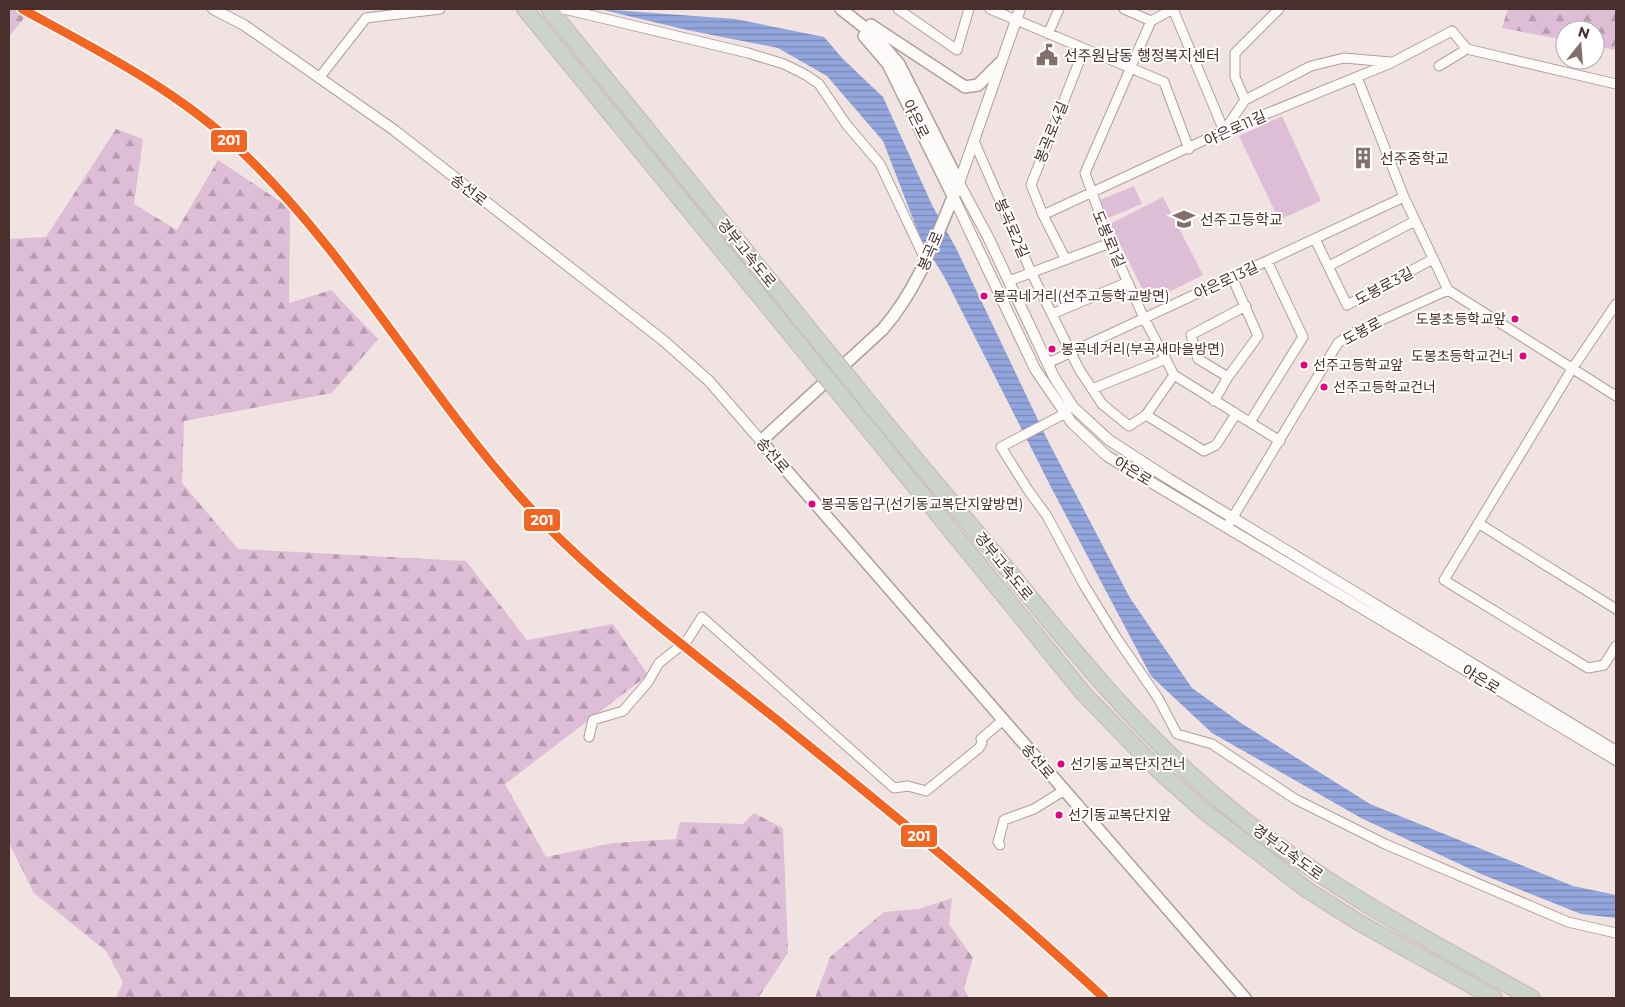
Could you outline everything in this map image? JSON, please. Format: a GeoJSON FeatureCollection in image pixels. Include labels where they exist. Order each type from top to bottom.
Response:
{"type":"FeatureCollection","features":[{"type":"Feature","properties":{"kind":"highway","name":"경부고속도로"},"geometry":{"type":"LineString","coordinates":[[525,9],[1084,694],[1158,770],[1204,811],[1306,889],[1358,922],[1494,998]]}},
{"type":"Feature","properties":{"kind":"highway","name":"경부고속도로"},"geometry":{"type":"LineString","coordinates":[[549,9],[1069,647],[1128,714],[1180,766],[1233,811],[1326,880],[1398,924],[1532,998]]}},
{"type":"Feature","properties":{"kind":"main road","name":"야은로"},"geometry":{"type":"LineString","coordinates":[[829,9],[867,38],[888,64],[953,196]]}},
{"type":"Feature","properties":{"kind":"main road","name":"야은로"},"geometry":{"type":"LineString","coordinates":[[842,9],[874,35],[899,64],[958,183]]}},
{"type":"Feature","properties":{"kind":"main road"},"geometry":{"type":"LineString","coordinates":[[842,9],[965,87],[978,85],[1000,63]]}},
{"type":"Feature","properties":{"kind":"main road","name":"봉곡로"},"geometry":{"type":"LineString","coordinates":[[761,441],[883,329],[909,296],[958,183]]}},
{"type":"Feature","properties":{"kind":"main road","name":"송선로"},"geometry":{"type":"LineString","coordinates":[[761,441],[1245,998]]}},
{"type":"Feature","properties":{"kind":"street","name":"송선로"},"geometry":{"type":"LineString","coordinates":[[213,9],[244,25],[394,130],[689,361],[761,441]]}},
{"type":"Feature","properties":{"kind":"street"},"geometry":{"type":"LineString","coordinates":[[319,78],[366,18],[440,9]]}},
{"type":"Feature","properties":{"kind":"street"},"geometry":{"type":"LineString","coordinates":[[564,9],[748,53],[784,64],[806,74],[819,84],[846,124],[880,164],[926,260]]}},
{"type":"Feature","properties":{"kind":"street"},"geometry":{"type":"LineString","coordinates":[[898,9],[957,50],[969,9]]}},
{"type":"Feature","properties":{"kind":"street"},"geometry":{"type":"LineString","coordinates":[[990,9],[1018,14],[1048,34],[1164,82],[1190,148]]}},
{"type":"Feature","properties":{"kind":"street"},"geometry":{"type":"LineString","coordinates":[[1048,34],[1059,9]]}},
{"type":"Feature","properties":{"kind":"street"},"geometry":{"type":"LineString","coordinates":[[1124,9],[1151,21]]}},
{"type":"Feature","properties":{"kind":"street"},"geometry":{"type":"LineString","coordinates":[[1091,194],[1086,173],[1151,21],[1173,9],[1224,132]]}},
{"type":"Feature","properties":{"kind":"street"},"geometry":{"type":"LineString","coordinates":[[1245,100],[1235,77],[1235,53],[1279,9]]}},
{"type":"Feature","properties":{"kind":"street","name":"봉곡로"},"geometry":{"type":"LineString","coordinates":[[958,183],[1018,14]]}},
{"type":"Feature","properties":{"kind":"street","name":"야은로11길"},"geometry":{"type":"LineString","coordinates":[[1043,214],[1091,194],[1224,132],[1391,63],[1452,31],[1467,49]]}},
{"type":"Feature","properties":{"kind":"street","name":"봉곡로4길"},"geometry":{"type":"LineString","coordinates":[[1043,214],[1031,185],[1084,49]]}},
{"type":"Feature","properties":{"kind":"street"},"geometry":{"type":"LineString","coordinates":[[1439,66],[1467,49],[1616,84]]}},
{"type":"Feature","properties":{"kind":"street"},"geometry":{"type":"LineString","coordinates":[[1224,132],[1245,100],[1310,66],[1344,58],[1391,63]]}},
{"type":"Feature","properties":{"kind":"street"},"geometry":{"type":"LineString","coordinates":[[1357,77],[1404,197],[1448,290],[1616,396]]}},
{"type":"Feature","properties":{"kind":"street","name":"봉곡로2길"},"geometry":{"type":"LineString","coordinates":[[974,141],[1031,272],[1070,352],[1092,389],[1102,404],[1129,426],[1146,414]]}},
{"type":"Feature","properties":{"kind":"street","name":"야은로"},"geometry":{"type":"LineString","coordinates":[[958,183],[1009,281],[1048,363],[1073,406],[1108,440],[1230,523]]}},
{"type":"Feature","properties":{"kind":"street","name":"도봉로1길"},"geometry":{"type":"LineString","coordinates":[[1091,194],[1110,243],[1144,318],[1174,374],[1280,441]]}},
{"type":"Feature","properties":{"kind":"street","name":"야은로"},"geometry":{"type":"LineString","coordinates":[[953,196],[1035,369],[1072,423],[1108,456],[1230,523],[1615,755]]}},
{"type":"Feature","properties":{"kind":"street","name":"야은로13길"},"geometry":{"type":"LineString","coordinates":[[1048,363],[1404,197]]}},
{"type":"Feature","properties":{"kind":"street"},"geometry":{"type":"LineString","coordinates":[[1043,214],[1066,260]]}},
{"type":"Feature","properties":{"kind":"street"},"geometry":{"type":"LineString","coordinates":[[1329,266],[1416,221]]}},
{"type":"Feature","properties":{"kind":"street","name":"도봉로3길"},"geometry":{"type":"LineString","coordinates":[[1315,239],[1347,305],[1433,259]]}},
{"type":"Feature","properties":{"kind":"street"},"geometry":{"type":"LineString","coordinates":[[1009,281],[1110,243]]}},
{"type":"Feature","properties":{"kind":"street"},"geometry":{"type":"LineString","coordinates":[[1250,422],[1303,337],[1267,261]]}},
{"type":"Feature","properties":{"kind":"street"},"geometry":{"type":"LineString","coordinates":[[1214,401],[1228,377],[1258,336],[1232,277]]}},
{"type":"Feature","properties":{"kind":"street"},"geometry":{"type":"LineString","coordinates":[[1052,314],[1128,282]]}},
{"type":"Feature","properties":{"kind":"street","name":"도봉로"},"geometry":{"type":"LineString","coordinates":[[1230,523],[1338,343],[1351,334],[1448,290]]}},
{"type":"Feature","properties":{"kind":"street"},"geometry":{"type":"LineString","coordinates":[[1616,304],[1572,369],[1444,580],[1588,668],[1604,665],[1616,646]]}},
{"type":"Feature","properties":{"kind":"street"},"geometry":{"type":"LineString","coordinates":[[1228,377],[1198,359],[1191,335],[1246,306]]}},
{"type":"Feature","properties":{"kind":"street"},"geometry":{"type":"LineString","coordinates":[[1092,389],[1166,359]]}},
{"type":"Feature","properties":{"kind":"street"},"geometry":{"type":"LineString","coordinates":[[1174,374],[1146,414],[1204,451],[1216,445],[1236,414]]}},
{"type":"Feature","properties":{"kind":"street"},"geometry":{"type":"LineString","coordinates":[[1066,413],[1001,447],[1047,516],[1084,585],[1116,637],[1158,698],[1177,734],[1212,744],[1295,799],[1385,844],[1568,922],[1616,933]]}},
{"type":"Feature","properties":{"kind":"street"},"geometry":{"type":"LineString","coordinates":[[1478,522],[1616,609]]}},
{"type":"Feature","properties":{"kind":"street"},"geometry":{"type":"LineString","coordinates":[[590,737],[593,720],[624,711],[648,682],[660,663],[685,642],[702,618],[894,788],[908,786],[926,790],[979,748],[982,743],[981,739],[1003,720]]}},
{"type":"Feature","properties":{"kind":"street"},"geometry":{"type":"LineString","coordinates":[[1000,844],[998,842],[1004,820],[1034,809],[1064,791]]}},
{"type":"Feature","properties":{"kind":"green space"},"geometry":{"type":"Polygon","coordinates":[[[9,9],[32,9],[9,36],[9,9]]]}},
{"type":"Feature","properties":{"kind":"green space"},"geometry":{"type":"Polygon","coordinates":[[[1508,9],[1616,9],[1616,50],[1605,48],[1605,20],[1555,20],[1555,38],[1502,28],[1508,9]]]}},
{"type":"Feature","properties":{"kind":"green space"},"geometry":{"type":"Polygon","coordinates":[[[1282,116],[1321,201],[1279,220],[1239,136],[1282,116]]]}},
{"type":"Feature","properties":{"kind":"green space"},"geometry":{"type":"Polygon","coordinates":[[[116,129],[143,139],[134,204],[177,230],[218,160],[290,208],[289,303],[331,290],[378,339],[332,393],[184,421],[182,483],[238,549],[466,561],[527,640],[613,624],[648,675],[505,784],[546,857],[613,843],[676,839],[680,822],[743,824],[754,813],[783,828],[788,953],[758,998],[116,998],[123,982],[106,951],[34,893],[9,843],[9,239],[46,237],[116,129]]]}},
{"type":"Feature","properties":{"kind":"green space"},"geometry":{"type":"Polygon","coordinates":[[[1134,186],[1142,204],[1108,218],[1100,200],[1134,186]]]}},
{"type":"Feature","properties":{"kind":"green space"},"geometry":{"type":"Polygon","coordinates":[[[1163,197],[1203,275],[1149,302],[1110,224],[1163,197]]]}},
{"type":"Feature","properties":{"kind":"green space"},"geometry":{"type":"Polygon","coordinates":[[[952,898],[949,924],[973,958],[964,988],[969,998],[815,998],[830,957],[884,912],[919,909],[952,898]]]}},
{"type":"Feature","properties":{"kind":"water"},"geometry":{"type":"Polygon","coordinates":[[[599,9],[735,19],[824,37],[843,59],[883,97],[932,205],[956,248],[1048,441],[1130,598],[1192,688],[1241,723],[1370,804],[1573,886],[1616,895],[1616,918],[1581,914],[1481,874],[1361,818],[1212,733],[1151,676],[1053,491],[946,280],[920,237],[883,141],[827,76],[778,48],[687,30],[599,9]]]}},
{"type":"Feature","properties":{"kind":"transit line","name":"201"},"geometry":{"type":"LineString","coordinates":[[22,9],[136,72],[216,128],[284,195],[363,293],[476,444],[517,493],[560,539],[612,586],[693,654],[776,719],[943,856],[1104,998]]}},
{"type":"Feature","properties":{"kind":"place","name":"선주원남동 행정복지센터"},"geometry":{"type":"Point","coordinates":[1047,55]}},
{"type":"Feature","properties":{"kind":"place","name":"선주중학교"},"geometry":{"type":"Point","coordinates":[1363,158]}},
{"type":"Feature","properties":{"kind":"place","name":"선주고등학교"},"geometry":{"type":"Point","coordinates":[1184,219]}},
{"type":"Feature","properties":{"kind":"place","name":"봉곡네거리(선주고등학교방면)"},"geometry":{"type":"Point","coordinates":[984,296]}},
{"type":"Feature","properties":{"kind":"place","name":"도봉초등학교앞"},"geometry":{"type":"Point","coordinates":[1515,319]}},
{"type":"Feature","properties":{"kind":"place","name":"봉곡네거리(부곡새마을방면)"},"geometry":{"type":"Point","coordinates":[1052,349]}},
{"type":"Feature","properties":{"kind":"place","name":"도봉초등학교건너"},"geometry":{"type":"Point","coordinates":[1523,356]}},
{"type":"Feature","properties":{"kind":"place","name":"선주고등학교앞"},"geometry":{"type":"Point","coordinates":[1304,365]}},
{"type":"Feature","properties":{"kind":"place","name":"선주고등학교건너"},"geometry":{"type":"Point","coordinates":[1324,387]}},
{"type":"Feature","properties":{"kind":"place","name":"봉곡동입구(선기동교복단지앞방면)"},"geometry":{"type":"Point","coordinates":[812,504]}},
{"type":"Feature","properties":{"kind":"place","name":"선기동교복단지건너"},"geometry":{"type":"Point","coordinates":[1061,764]}},
{"type":"Feature","properties":{"kind":"place","name":"선기동교복단지앞"},"geometry":{"type":"Point","coordinates":[1059,815]}}]}
